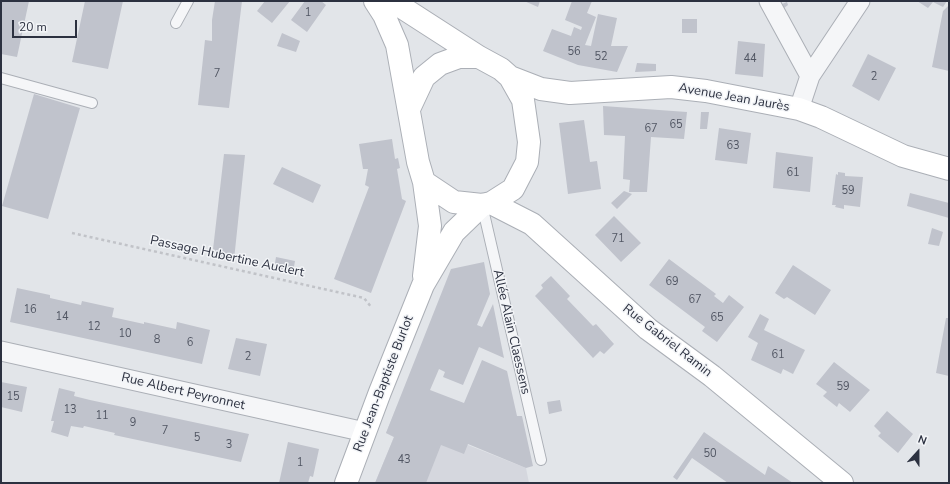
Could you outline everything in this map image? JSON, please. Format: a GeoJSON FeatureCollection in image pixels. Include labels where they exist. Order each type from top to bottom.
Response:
{"type":"FeatureCollection","features":[{"type":"Feature","properties":{"kind":"main road"},"geometry":{"type":"LineString","coordinates":[[375,1],[384,15],[397,45],[418,162],[424,182],[454,202],[487,204],[513,188],[527,162],[529,142],[523,100],[510,77],[501,69],[479,57],[392,1]]}},
{"type":"Feature","properties":{"kind":"main road"},"geometry":{"type":"LineString","coordinates":[[409,109],[424,77],[440,64],[458,57],[479,57]]}},
{"type":"Feature","properties":{"kind":"main road","name":"Avenue Jean Jaurès"},"geometry":{"type":"LineString","coordinates":[[510,77],[542,89],[570,93],[671,87],[706,91],[799,109],[821,117],[903,156],[949,169]]}},
{"type":"Feature","properties":{"kind":"main road","name":"Rue Jean-Baptiste Burlot"},"geometry":{"type":"LineString","coordinates":[[423,285],[430,226],[424,182]]}},
{"type":"Feature","properties":{"kind":"main road","name":"Rue Jean-Baptiste Burlot"},"geometry":{"type":"LineString","coordinates":[[346,483],[423,285],[454,232],[487,204]]}},
{"type":"Feature","properties":{"kind":"main road","name":"Rue Gabriel Ramin"},"geometry":{"type":"LineString","coordinates":[[487,204],[532,224],[648,330],[712,376],[842,483]]}},
{"type":"Feature","properties":{"kind":"street"},"geometry":{"type":"LineString","coordinates":[[769,1],[810,76]]}},
{"type":"Feature","properties":{"kind":"street"},"geometry":{"type":"LineString","coordinates":[[799,109],[810,76],[860,1]]}},
{"type":"Feature","properties":{"kind":"street","name":"Rue Albert Peyronnet"},"geometry":{"type":"LineString","coordinates":[[1,351],[365,432]]}},
{"type":"Feature","properties":{"kind":"lane"},"geometry":{"type":"LineString","coordinates":[[176,23],[188,1]]}},
{"type":"Feature","properties":{"kind":"lane"},"geometry":{"type":"LineString","coordinates":[[1,78],[92,103]]}},
{"type":"Feature","properties":{"kind":"lane","name":"Allée Alain Claessens"},"geometry":{"type":"LineString","coordinates":[[487,204],[541,460]]}},
{"type":"Feature","properties":{"kind":"path","name":"Passage Hubertine Auclert"},"geometry":{"type":"LineString","coordinates":[[72,233],[364,298],[372,308]]}},
{"type":"Feature","properties":{"kind":"shaded area"},"geometry":{"type":"Polygon","coordinates":[[[397,406],[435,432],[526,468],[529,483],[375,483],[394,437],[386,433],[397,406]]]}},
{"type":"Feature","properties":{"kind":"building"},"geometry":{"type":"Polygon","coordinates":[[[1,1],[29,1],[17,57],[1,54],[1,1]]]}},
{"type":"Feature","properties":{"kind":"building"},"geometry":{"type":"Polygon","coordinates":[[[85,1],[123,1],[108,69],[72,62],[85,1]]]}},
{"type":"Feature","properties":{"kind":"building"},"geometry":{"type":"Polygon","coordinates":[[[215,1],[242,1],[229,108],[198,105],[205,40],[212,41],[212,20],[215,1]]]}},
{"type":"Feature","properties":{"kind":"building"},"geometry":{"type":"Polygon","coordinates":[[[265,1],[290,1],[272,23],[257,11],[265,1]]]}},
{"type":"Feature","properties":{"kind":"building"},"geometry":{"type":"Polygon","coordinates":[[[305,1],[321,1],[326,5],[307,32],[291,20],[305,1]]]}},
{"type":"Feature","properties":{"kind":"building"},"geometry":{"type":"Polygon","coordinates":[[[524,1],[540,1],[538,7],[524,1]]]}},
{"type":"Feature","properties":{"kind":"building"},"geometry":{"type":"Polygon","coordinates":[[[572,1],[592,1],[587,13],[596,17],[585,45],[591,46],[598,14],[617,18],[611,46],[628,46],[617,72],[578,65],[543,51],[552,29],[571,36],[574,27],[581,30],[582,27],[565,20],[572,1]]]}},
{"type":"Feature","properties":{"kind":"building"},"geometry":{"type":"Polygon","coordinates":[[[917,1],[947,1],[943,7],[933,2],[928,8],[917,1]]]}},
{"type":"Feature","properties":{"kind":"building"},"geometry":{"type":"Polygon","coordinates":[[[787,2],[788,5],[784,8],[782,4],[787,2]]]}},
{"type":"Feature","properties":{"kind":"building"},"geometry":{"type":"Polygon","coordinates":[[[949,5],[949,71],[932,67],[943,11],[949,5]]]}},
{"type":"Feature","properties":{"kind":"building"},"geometry":{"type":"Polygon","coordinates":[[[682,19],[697,19],[697,33],[682,33],[682,19]]]}},
{"type":"Feature","properties":{"kind":"building"},"geometry":{"type":"Polygon","coordinates":[[[282,33],[300,41],[296,52],[277,46],[282,33]]]}},
{"type":"Feature","properties":{"kind":"building"},"geometry":{"type":"Polygon","coordinates":[[[738,41],[765,44],[763,77],[735,74],[738,41]]]}},
{"type":"Feature","properties":{"kind":"building"},"geometry":{"type":"Polygon","coordinates":[[[868,54],[896,68],[879,101],[852,86],[868,54]]]}},
{"type":"Feature","properties":{"kind":"building"},"geometry":{"type":"Polygon","coordinates":[[[637,63],[656,64],[656,71],[635,72],[637,63]]]}},
{"type":"Feature","properties":{"kind":"building"},"geometry":{"type":"Polygon","coordinates":[[[34,94],[80,108],[48,219],[2,206],[34,94]]]}},
{"type":"Feature","properties":{"kind":"building"},"geometry":{"type":"Polygon","coordinates":[[[603,106],[687,112],[684,139],[651,137],[647,192],[629,192],[630,180],[623,179],[625,136],[604,135],[603,106]]]}},
{"type":"Feature","properties":{"kind":"building"},"geometry":{"type":"Polygon","coordinates":[[[701,112],[709,112],[707,129],[700,129],[701,112]]]}},
{"type":"Feature","properties":{"kind":"building"},"geometry":{"type":"Polygon","coordinates":[[[584,120],[590,162],[597,161],[601,189],[568,194],[559,123],[584,120]]]}},
{"type":"Feature","properties":{"kind":"building"},"geometry":{"type":"Polygon","coordinates":[[[719,128],[751,133],[747,164],[715,160],[719,128]]]}},
{"type":"Feature","properties":{"kind":"building"},"geometry":{"type":"Polygon","coordinates":[[[392,139],[395,159],[398,158],[400,168],[397,169],[402,199],[406,201],[371,293],[334,279],[369,187],[365,185],[368,169],[363,169],[359,144],[392,139]]]}},
{"type":"Feature","properties":{"kind":"building"},"geometry":{"type":"Polygon","coordinates":[[[776,152],[813,157],[810,192],[773,188],[776,152]]]}},
{"type":"Feature","properties":{"kind":"building"},"geometry":{"type":"Polygon","coordinates":[[[224,154],[245,155],[234,260],[212,258],[224,154]]]}},
{"type":"Feature","properties":{"kind":"building"},"geometry":{"type":"Polygon","coordinates":[[[282,167],[321,185],[313,203],[273,184],[282,167]]]}},
{"type":"Feature","properties":{"kind":"building"},"geometry":{"type":"Polygon","coordinates":[[[838,172],[845,173],[845,176],[863,177],[860,207],[844,205],[844,209],[835,207],[836,205],[832,205],[836,174],[838,175],[838,172]]]}},
{"type":"Feature","properties":{"kind":"building"},"geometry":{"type":"Polygon","coordinates":[[[624,191],[632,194],[617,209],[611,203],[624,191]]]}},
{"type":"Feature","properties":{"kind":"building"},"geometry":{"type":"Polygon","coordinates":[[[910,193],[949,203],[949,218],[907,206],[910,193]]]}},
{"type":"Feature","properties":{"kind":"building"},"geometry":{"type":"Polygon","coordinates":[[[614,216],[641,243],[621,262],[595,235],[614,216]]]}},
{"type":"Feature","properties":{"kind":"building"},"geometry":{"type":"Polygon","coordinates":[[[932,228],[943,232],[939,246],[928,244],[932,228]]]}},
{"type":"Feature","properties":{"kind":"building"},"geometry":{"type":"Polygon","coordinates":[[[276,257],[295,261],[293,272],[274,269],[276,257]]]}},
{"type":"Feature","properties":{"kind":"building"},"geometry":{"type":"Polygon","coordinates":[[[669,259],[716,294],[714,296],[723,303],[729,295],[744,307],[717,342],[702,331],[705,327],[649,285],[669,259]]]}},
{"type":"Feature","properties":{"kind":"building"},"geometry":{"type":"Polygon","coordinates":[[[484,262],[490,294],[477,325],[482,327],[493,304],[504,358],[479,347],[463,385],[443,377],[445,372],[439,369],[430,390],[464,403],[482,360],[507,371],[517,416],[522,416],[533,466],[526,468],[468,444],[464,454],[441,445],[426,483],[375,483],[394,437],[386,433],[451,269],[484,262]]]}},
{"type":"Feature","properties":{"kind":"building"},"geometry":{"type":"Polygon","coordinates":[[[793,265],[831,290],[815,315],[787,297],[784,299],[775,293],[793,265]]]}},
{"type":"Feature","properties":{"kind":"building"},"geometry":{"type":"Polygon","coordinates":[[[551,276],[570,296],[567,299],[593,326],[596,324],[614,344],[604,354],[600,351],[593,358],[535,296],[543,288],[541,285],[551,276]]]}},
{"type":"Feature","properties":{"kind":"building"},"geometry":{"type":"Polygon","coordinates":[[[17,288],[50,295],[50,298],[81,305],[82,301],[114,308],[112,317],[144,324],[144,322],[176,329],[177,322],[210,330],[202,364],[10,322],[17,288]]]}},
{"type":"Feature","properties":{"kind":"building"},"geometry":{"type":"Polygon","coordinates":[[[760,314],[769,319],[764,330],[805,350],[793,374],[783,369],[781,374],[751,360],[758,343],[748,337],[760,314]]]}},
{"type":"Feature","properties":{"kind":"building"},"geometry":{"type":"Polygon","coordinates":[[[946,318],[949,318],[949,376],[936,373],[946,318]]]}},
{"type":"Feature","properties":{"kind":"building"},"geometry":{"type":"Polygon","coordinates":[[[236,338],[267,344],[260,376],[228,369],[236,338]]]}},
{"type":"Feature","properties":{"kind":"building"},"geometry":{"type":"Polygon","coordinates":[[[834,362],[870,390],[850,412],[839,403],[837,407],[823,396],[827,392],[816,384],[834,362]]]}},
{"type":"Feature","properties":{"kind":"building"},"geometry":{"type":"Polygon","coordinates":[[[1,382],[27,387],[22,412],[1,407],[1,382]]]}},
{"type":"Feature","properties":{"kind":"building"},"geometry":{"type":"Polygon","coordinates":[[[59,388],[75,392],[74,396],[90,400],[249,434],[241,462],[114,435],[115,433],[84,426],[83,428],[71,426],[68,437],[51,432],[54,421],[51,421],[59,388]]]}},
{"type":"Feature","properties":{"kind":"building"},"geometry":{"type":"Polygon","coordinates":[[[560,400],[562,411],[549,414],[547,402],[560,400]]]}},
{"type":"Feature","properties":{"kind":"building"},"geometry":{"type":"Polygon","coordinates":[[[887,411],[913,434],[898,453],[878,436],[881,433],[874,426],[887,411]]]}},
{"type":"Feature","properties":{"kind":"building"},"geometry":{"type":"Polygon","coordinates":[[[704,432],[765,475],[768,466],[793,483],[728,483],[692,458],[677,480],[673,477],[704,432]]]}},
{"type":"Feature","properties":{"kind":"building"},"geometry":{"type":"Polygon","coordinates":[[[288,442],[319,449],[313,477],[310,476],[308,483],[279,483],[288,442]]]}}]}
